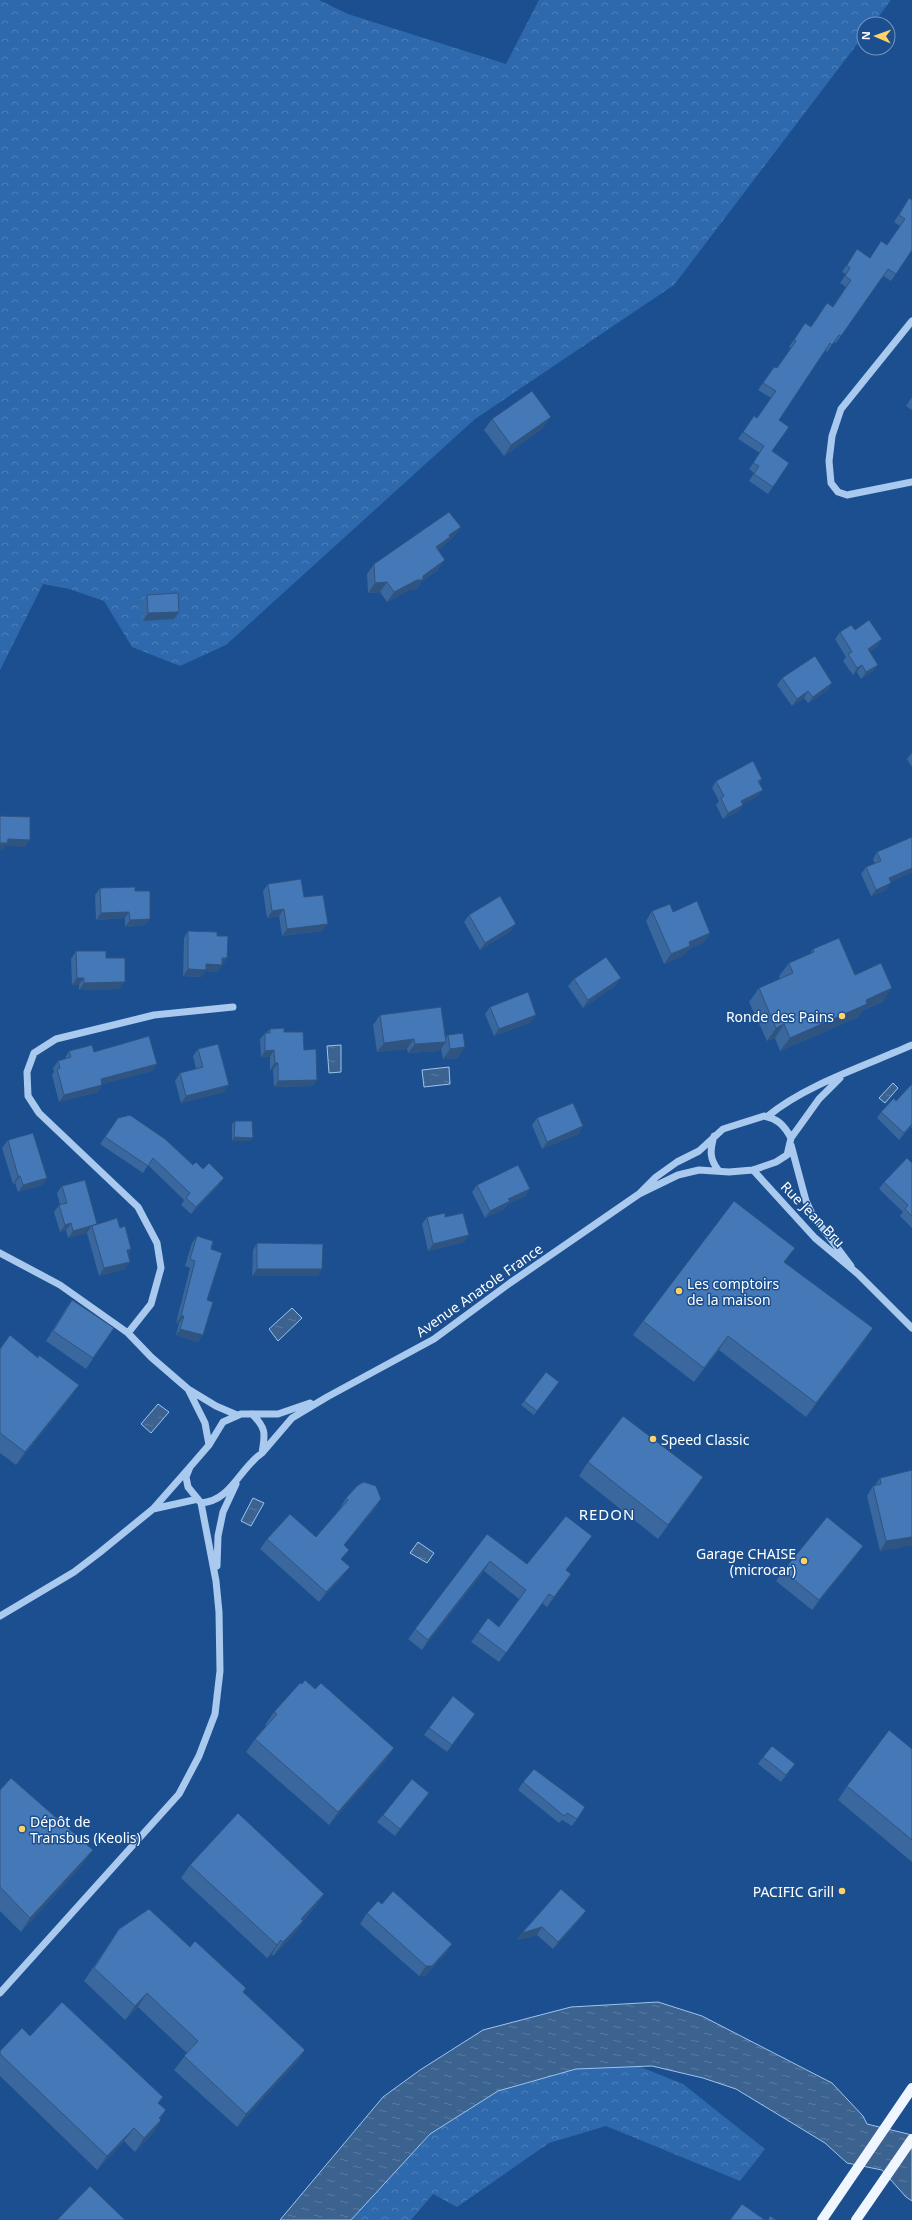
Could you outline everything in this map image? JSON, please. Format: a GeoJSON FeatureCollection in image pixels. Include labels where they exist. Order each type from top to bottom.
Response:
{"type":"FeatureCollection","features":[{"type":"Feature","properties":{"kind":"main road"},"geometry":{"type":"LineString","coordinates":[[822,2220],[912,2088]]}},
{"type":"Feature","properties":{"kind":"main road"},"geometry":{"type":"LineString","coordinates":[[856,2220],[912,2139]]}},
{"type":"Feature","properties":{"kind":"street"},"geometry":{"type":"LineString","coordinates":[[912,321],[841,409],[832,436],[829,461],[831,483],[838,492],[847,495],[912,482]]}},
{"type":"Feature","properties":{"kind":"street"},"geometry":{"type":"LineString","coordinates":[[128,1333],[151,1304],[161,1268],[157,1243],[138,1207],[39,1113],[28,1096],[27,1072],[34,1053],[56,1039],[154,1015],[233,1007]]}},
{"type":"Feature","properties":{"kind":"street"},"geometry":{"type":"LineString","coordinates":[[843,1075],[819,1099],[791,1141],[787,1155],[783,1158],[752,1170],[729,1172],[719,1170],[712,1162],[710,1149],[714,1136],[723,1129],[760,1117],[768,1116],[776,1109],[843,1075],[912,1045]]}},
{"type":"Feature","properties":{"kind":"street"},"geometry":{"type":"LineString","coordinates":[[768,1116],[783,1125],[791,1141]]}},
{"type":"Feature","properties":{"kind":"street","name":"Avenue Anatole France"},"geometry":{"type":"LineString","coordinates":[[639,1194],[656,1177],[676,1162],[698,1151],[714,1136]]}},
{"type":"Feature","properties":{"kind":"street","name":"Rue Jean Bru"},"geometry":{"type":"LineString","coordinates":[[791,1141],[806,1201],[812,1214],[858,1274]]}},
{"type":"Feature","properties":{"kind":"street","name":"Avenue Anatole France"},"geometry":{"type":"LineString","coordinates":[[240,1476],[245,1467],[262,1453],[292,1418],[327,1397],[434,1339],[510,1283],[639,1194],[678,1175],[699,1170],[719,1170]]}},
{"type":"Feature","properties":{"kind":"street","name":"Rue Jean Bru"},"geometry":{"type":"LineString","coordinates":[[752,1170],[815,1238],[858,1274],[912,1328]]}},
{"type":"Feature","properties":{"kind":"street"},"geometry":{"type":"LineString","coordinates":[[0,1253],[60,1285],[128,1333],[151,1357],[188,1390],[216,1406],[237,1415]]}},
{"type":"Feature","properties":{"kind":"street"},"geometry":{"type":"LineString","coordinates":[[188,1390],[205,1423],[209,1445]]}},
{"type":"Feature","properties":{"kind":"street","name":"Avenue Anatole France"},"geometry":{"type":"LineString","coordinates":[[237,1415],[287,1412],[327,1397]]}},
{"type":"Feature","properties":{"kind":"street"},"geometry":{"type":"LineString","coordinates":[[252,1414],[264,1429],[265,1436],[262,1453]]}},
{"type":"Feature","properties":{"kind":"street"},"geometry":{"type":"LineString","coordinates":[[0,1616],[74,1572],[153,1509],[209,1445],[223,1422],[237,1415]]}},
{"type":"Feature","properties":{"kind":"street"},"geometry":{"type":"LineString","coordinates":[[0,1993],[179,1794],[199,1756],[216,1714],[220,1671],[219,1612],[216,1581],[199,1501],[186,1481],[190,1467]]}},
{"type":"Feature","properties":{"kind":"street"},"geometry":{"type":"LineString","coordinates":[[153,1509],[199,1501],[210,1502],[220,1498],[240,1476]]}},
{"type":"Feature","properties":{"kind":"street"},"geometry":{"type":"LineString","coordinates":[[216,1581],[218,1536],[223,1512],[240,1476]]}},
{"type":"Feature","properties":{"kind":"green space"},"geometry":{"type":"Polygon","coordinates":[[[0,0],[319,0],[348,14],[506,64],[539,0],[891,0],[879,16],[856,16],[856,46],[674,285],[475,419],[226,645],[180,666],[132,647],[104,601],[69,589],[43,584],[0,670],[0,0]]]}},
{"type":"Feature","properties":{"kind":"green space"},"geometry":{"type":"Polygon","coordinates":[[[638,2066],[683,2084],[765,2149],[740,2181],[606,2126],[549,2143],[457,2207],[433,2194],[411,2220],[351,2220],[430,2134],[498,2091],[576,2069],[638,2066]]]}},
{"type":"Feature","properties":{"kind":"water"},"geometry":{"type":"Polygon","coordinates":[[[341,1045],[341,1072],[329,1073],[327,1046],[341,1045]]]}},
{"type":"Feature","properties":{"kind":"water"},"geometry":{"type":"Polygon","coordinates":[[[449,1067],[450,1084],[424,1087],[422,1070],[449,1067]]]}},
{"type":"Feature","properties":{"kind":"water"},"geometry":{"type":"Polygon","coordinates":[[[893,1083],[898,1088],[885,1103],[879,1098],[893,1083]]]}},
{"type":"Feature","properties":{"kind":"water"},"geometry":{"type":"Polygon","coordinates":[[[292,1308],[302,1318],[278,1341],[269,1329],[292,1308]]]}},
{"type":"Feature","properties":{"kind":"water"},"geometry":{"type":"Polygon","coordinates":[[[158,1404],[169,1412],[151,1433],[141,1424],[158,1404]]]}},
{"type":"Feature","properties":{"kind":"water"},"geometry":{"type":"Polygon","coordinates":[[[253,1498],[264,1503],[251,1526],[241,1521],[253,1498]]]}},
{"type":"Feature","properties":{"kind":"water"},"geometry":{"type":"Polygon","coordinates":[[[418,1542],[434,1553],[427,1563],[410,1553],[418,1542]]]}},
{"type":"Feature","properties":{"kind":"water"},"geometry":{"type":"Polygon","coordinates":[[[658,2002],[702,2016],[832,2083],[863,2116],[867,2124],[912,2135],[912,2201],[906,2197],[882,2170],[847,2163],[825,2143],[736,2089],[703,2078],[652,2066],[576,2069],[498,2091],[430,2134],[351,2220],[280,2220],[383,2097],[420,2070],[483,2030],[571,2007],[658,2002]]]}},
{"type":"Feature","properties":{"kind":"building"},"geometry":{"type":"Polygon","coordinates":[[[909,198],[912,200],[912,250],[896,274],[888,269],[841,336],[839,335],[832,345],[830,343],[779,420],[789,427],[772,451],[789,463],[773,487],[754,474],[759,466],[753,463],[764,446],[743,432],[754,416],[757,418],[776,391],[763,383],[774,367],[777,368],[796,341],[794,340],[805,323],[811,327],[827,303],[833,307],[851,280],[845,276],[850,268],[847,265],[857,249],[870,258],[881,241],[887,245],[905,219],[899,215],[909,198]]]}},
{"type":"Feature","properties":{"kind":"building"},"geometry":{"type":"Polygon","coordinates":[[[532,391],[551,417],[511,445],[492,419],[532,391]]]}},
{"type":"Feature","properties":{"kind":"building"},"geometry":{"type":"Polygon","coordinates":[[[449,512],[461,527],[449,535],[450,537],[436,547],[445,560],[423,576],[423,580],[417,580],[394,592],[387,582],[375,583],[374,564],[449,512]]]}},
{"type":"Feature","properties":{"kind":"building"},"geometry":{"type":"Polygon","coordinates":[[[178,593],[179,612],[148,613],[147,595],[178,593]]]}},
{"type":"Feature","properties":{"kind":"building"},"geometry":{"type":"Polygon","coordinates":[[[869,620],[882,639],[868,649],[878,665],[866,672],[862,665],[857,668],[848,654],[852,652],[840,632],[851,625],[855,630],[869,620]]]}},
{"type":"Feature","properties":{"kind":"building"},"geometry":{"type":"Polygon","coordinates":[[[815,656],[832,683],[813,697],[808,691],[797,699],[782,678],[815,656]]]}},
{"type":"Feature","properties":{"kind":"building"},"geometry":{"type":"Polygon","coordinates":[[[753,761],[762,779],[758,781],[763,790],[741,801],[743,805],[728,813],[721,798],[724,796],[716,781],[753,761]]]}},
{"type":"Feature","properties":{"kind":"building"},"geometry":{"type":"Polygon","coordinates":[[[0,816],[30,817],[30,840],[8,839],[7,843],[0,843],[0,816]]]}},
{"type":"Feature","properties":{"kind":"building"},"geometry":{"type":"Polygon","coordinates":[[[912,837],[912,868],[889,878],[891,883],[876,890],[866,867],[881,861],[877,852],[912,837]]]}},
{"type":"Feature","properties":{"kind":"building"},"geometry":{"type":"Polygon","coordinates":[[[301,879],[304,897],[323,895],[328,924],[287,929],[284,909],[272,911],[268,884],[301,879]]]}},
{"type":"Feature","properties":{"kind":"building"},"geometry":{"type":"Polygon","coordinates":[[[135,887],[135,891],[150,891],[150,919],[130,920],[129,912],[101,913],[100,888],[135,887]]]}},
{"type":"Feature","properties":{"kind":"building"},"geometry":{"type":"Polygon","coordinates":[[[500,896],[516,924],[485,943],[469,915],[500,896]]]}},
{"type":"Feature","properties":{"kind":"building"},"geometry":{"type":"Polygon","coordinates":[[[697,901],[710,933],[689,942],[690,946],[671,954],[652,911],[670,904],[673,912],[697,901]]]}},
{"type":"Feature","properties":{"kind":"building"},"geometry":{"type":"Polygon","coordinates":[[[188,931],[217,932],[217,936],[228,936],[227,958],[222,958],[222,965],[206,964],[206,970],[188,969],[188,931]]]}},
{"type":"Feature","properties":{"kind":"building"},"geometry":{"type":"Polygon","coordinates":[[[839,938],[855,975],[881,963],[892,988],[866,1000],[867,1004],[790,1038],[784,1024],[776,1028],[759,988],[793,973],[789,963],[814,952],[813,949],[839,938]]]}},
{"type":"Feature","properties":{"kind":"building"},"geometry":{"type":"Polygon","coordinates":[[[76,951],[106,951],[106,958],[125,958],[125,982],[84,983],[84,978],[77,978],[76,951]]]}},
{"type":"Feature","properties":{"kind":"building"},"geometry":{"type":"Polygon","coordinates":[[[606,957],[621,978],[588,1000],[574,979],[606,957]]]}},
{"type":"Feature","properties":{"kind":"building"},"geometry":{"type":"Polygon","coordinates":[[[528,992],[536,1015],[499,1029],[490,1007],[528,992]]]}},
{"type":"Feature","properties":{"kind":"building"},"geometry":{"type":"Polygon","coordinates":[[[441,1007],[446,1042],[415,1044],[414,1039],[384,1043],[380,1015],[441,1007]]]}},
{"type":"Feature","properties":{"kind":"building"},"geometry":{"type":"Polygon","coordinates":[[[284,1028],[284,1032],[303,1032],[304,1050],[316,1049],[317,1080],[278,1081],[278,1063],[275,1063],[274,1050],[265,1051],[265,1033],[270,1033],[270,1029],[284,1028]]]}},
{"type":"Feature","properties":{"kind":"building"},"geometry":{"type":"Polygon","coordinates":[[[463,1033],[465,1047],[450,1049],[448,1035],[463,1033]]]}},
{"type":"Feature","properties":{"kind":"building"},"geometry":{"type":"Polygon","coordinates":[[[149,1036],[157,1064],[101,1079],[102,1085],[64,1095],[57,1069],[60,1068],[58,1061],[71,1057],[69,1051],[92,1045],[94,1052],[149,1036]]]}},
{"type":"Feature","properties":{"kind":"building"},"geometry":{"type":"Polygon","coordinates":[[[218,1044],[229,1085],[186,1096],[180,1073],[203,1067],[198,1049],[218,1044]]]}},
{"type":"Feature","properties":{"kind":"building"},"geometry":{"type":"Polygon","coordinates":[[[912,1084],[912,1124],[904,1133],[881,1112],[894,1098],[896,1101],[912,1084]]]}},
{"type":"Feature","properties":{"kind":"building"},"geometry":{"type":"Polygon","coordinates":[[[573,1103],[583,1126],[547,1142],[537,1118],[573,1103]]]}},
{"type":"Feature","properties":{"kind":"building"},"geometry":{"type":"Polygon","coordinates":[[[130,1115],[165,1139],[193,1165],[196,1162],[203,1169],[209,1163],[224,1178],[196,1207],[186,1198],[190,1193],[153,1158],[148,1166],[105,1137],[118,1118],[130,1115]]]}},
{"type":"Feature","properties":{"kind":"building"},"geometry":{"type":"Polygon","coordinates":[[[235,1121],[252,1121],[253,1138],[234,1137],[235,1121]]]}},
{"type":"Feature","properties":{"kind":"building"},"geometry":{"type":"Polygon","coordinates":[[[33,1133],[47,1178],[23,1185],[20,1176],[18,1176],[8,1140],[33,1133]]]}},
{"type":"Feature","properties":{"kind":"building"},"geometry":{"type":"Polygon","coordinates":[[[907,1158],[912,1163],[912,1216],[905,1209],[908,1205],[884,1182],[907,1158]]]}},
{"type":"Feature","properties":{"kind":"building"},"geometry":{"type":"Polygon","coordinates":[[[518,1165],[530,1189],[508,1199],[510,1201],[490,1211],[477,1185],[518,1165]]]}},
{"type":"Feature","properties":{"kind":"building"},"geometry":{"type":"Polygon","coordinates":[[[85,1180],[97,1224],[73,1231],[71,1223],[65,1225],[59,1205],[67,1203],[62,1186],[85,1180]]]}},
{"type":"Feature","properties":{"kind":"building"},"geometry":{"type":"Polygon","coordinates":[[[734,1201],[795,1248],[784,1262],[873,1328],[816,1403],[728,1336],[704,1368],[643,1321],[734,1201]]]}},
{"type":"Feature","properties":{"kind":"building"},"geometry":{"type":"Polygon","coordinates":[[[445,1213],[445,1217],[463,1213],[469,1235],[433,1244],[427,1217],[445,1213]]]}},
{"type":"Feature","properties":{"kind":"building"},"geometry":{"type":"Polygon","coordinates":[[[117,1218],[120,1228],[125,1226],[131,1249],[127,1250],[130,1262],[104,1268],[92,1226],[117,1218]]]}},
{"type":"Feature","properties":{"kind":"building"},"geometry":{"type":"Polygon","coordinates":[[[197,1236],[213,1241],[211,1249],[222,1253],[207,1300],[213,1302],[203,1335],[180,1329],[184,1316],[181,1316],[195,1261],[190,1259],[197,1236]]]}},
{"type":"Feature","properties":{"kind":"building"},"geometry":{"type":"Polygon","coordinates":[[[257,1243],[323,1244],[322,1269],[257,1269],[257,1243]]]}},
{"type":"Feature","properties":{"kind":"building"},"geometry":{"type":"Polygon","coordinates":[[[72,1300],[114,1328],[93,1358],[53,1331],[72,1300]]]}},
{"type":"Feature","properties":{"kind":"building"},"geometry":{"type":"Polygon","coordinates":[[[10,1335],[38,1358],[39,1355],[79,1385],[25,1452],[0,1433],[0,1349],[10,1335]]]}},
{"type":"Feature","properties":{"kind":"building"},"geometry":{"type":"Polygon","coordinates":[[[546,1372],[559,1382],[537,1411],[524,1401],[546,1372]]]}},
{"type":"Feature","properties":{"kind":"building"},"geometry":{"type":"Polygon","coordinates":[[[623,1416],[703,1477],[668,1525],[588,1462],[623,1416]]]}},
{"type":"Feature","properties":{"kind":"building"},"geometry":{"type":"Polygon","coordinates":[[[912,1470],[912,1537],[886,1541],[873,1486],[881,1484],[880,1478],[912,1470]]]}},
{"type":"Feature","properties":{"kind":"building"},"geometry":{"type":"Polygon","coordinates":[[[364,1482],[376,1486],[381,1499],[344,1545],[349,1550],[341,1559],[350,1567],[326,1592],[267,1539],[290,1514],[316,1537],[348,1500],[346,1498],[358,1485],[364,1482]]]}},
{"type":"Feature","properties":{"kind":"building"},"geometry":{"type":"Polygon","coordinates":[[[566,1516],[592,1536],[566,1570],[571,1574],[554,1597],[549,1594],[506,1653],[478,1632],[488,1618],[499,1627],[526,1590],[490,1561],[428,1640],[415,1629],[487,1534],[527,1564],[566,1516]]]}},
{"type":"Feature","properties":{"kind":"building"},"geometry":{"type":"Polygon","coordinates":[[[827,1517],[863,1546],[819,1600],[783,1571],[827,1517]]]}},
{"type":"Feature","properties":{"kind":"building"},"geometry":{"type":"Polygon","coordinates":[[[305,1680],[315,1689],[321,1683],[394,1748],[338,1812],[255,1739],[277,1714],[274,1712],[300,1683],[302,1684],[305,1680]]]}},
{"type":"Feature","properties":{"kind":"building"},"geometry":{"type":"Polygon","coordinates":[[[453,1696],[475,1714],[452,1745],[429,1728],[453,1696]]]}},
{"type":"Feature","properties":{"kind":"building"},"geometry":{"type":"Polygon","coordinates":[[[889,1730],[912,1749],[912,1840],[847,1786],[889,1730]]]}},
{"type":"Feature","properties":{"kind":"building"},"geometry":{"type":"Polygon","coordinates":[[[772,1746],[795,1764],[786,1775],[763,1757],[772,1746]]]}},
{"type":"Feature","properties":{"kind":"building"},"geometry":{"type":"Polygon","coordinates":[[[534,1769],[585,1807],[577,1819],[567,1813],[564,1816],[523,1782],[534,1769]]]}},
{"type":"Feature","properties":{"kind":"building","name":"Dépôt de Transbus (Keolis)"},"geometry":{"type":"Polygon","coordinates":[[[11,1778],[93,1850],[30,1918],[0,1887],[0,1790],[11,1778]]]}},
{"type":"Feature","properties":{"kind":"building"},"geometry":{"type":"Polygon","coordinates":[[[412,1779],[429,1793],[400,1829],[383,1815],[412,1779]]]}},
{"type":"Feature","properties":{"kind":"building"},"geometry":{"type":"Polygon","coordinates":[[[238,1813],[324,1894],[301,1919],[303,1921],[283,1942],[281,1940],[277,1945],[190,1865],[238,1813]]]}},
{"type":"Feature","properties":{"kind":"building"},"geometry":{"type":"Polygon","coordinates":[[[561,1889],[586,1911],[558,1942],[542,1927],[522,1933],[561,1889]]]}},
{"type":"Feature","properties":{"kind":"building"},"geometry":{"type":"Polygon","coordinates":[[[393,1891],[452,1944],[432,1966],[426,1966],[367,1913],[378,1901],[382,1904],[393,1891]]]}},
{"type":"Feature","properties":{"kind":"building"},"geometry":{"type":"Polygon","coordinates":[[[149,1909],[190,1947],[195,1941],[246,1988],[243,1992],[305,2050],[246,2114],[184,2056],[198,2041],[147,1993],[135,2006],[94,1968],[119,1929],[149,1909]]]}},
{"type":"Feature","properties":{"kind":"building"},"geometry":{"type":"Polygon","coordinates":[[[62,2002],[163,2097],[158,2103],[166,2110],[159,2118],[161,2120],[144,2138],[134,2128],[107,2156],[0,2054],[0,2051],[22,2028],[30,2036],[62,2002]]]}},
{"type":"Feature","properties":{"kind":"building"},"geometry":{"type":"Polygon","coordinates":[[[90,2186],[125,2220],[57,2220],[90,2186]]]}},
{"type":"Feature","properties":{"kind":"building"},"geometry":{"type":"Polygon","coordinates":[[[742,2204],[765,2220],[730,2220],[742,2204]]]}},
{"type":"Feature","properties":{"kind":"building"},"geometry":{"type":"Polygon","coordinates":[[[770,2216],[776,2220],[768,2220],[770,2216]]]}},
{"type":"Feature","properties":{"kind":"place","name":"Ronde des Pains"},"geometry":{"type":"Point","coordinates":[842,1016]}},
{"type":"Feature","properties":{"kind":"place","name":"Les comptoirs de la maison"},"geometry":{"type":"Point","coordinates":[679,1291]}},
{"type":"Feature","properties":{"kind":"place","name":"Speed Classic"},"geometry":{"type":"Point","coordinates":[653,1439]}},
{"type":"Feature","properties":{"kind":"place","name":"Garage CHAISE (microcar)"},"geometry":{"type":"Point","coordinates":[804,1561]}},
{"type":"Feature","properties":{"kind":"place","name":"Dépôt de Transbus (Keolis)"},"geometry":{"type":"Point","coordinates":[22,1829]}},
{"type":"Feature","properties":{"kind":"place","name":"PACIFIC Grill"},"geometry":{"type":"Point","coordinates":[842,1891]}},
{"type":"Feature","properties":{"kind":"district","name":"REDON"},"geometry":{"type":"Point","coordinates":[607,1514]}}]}
